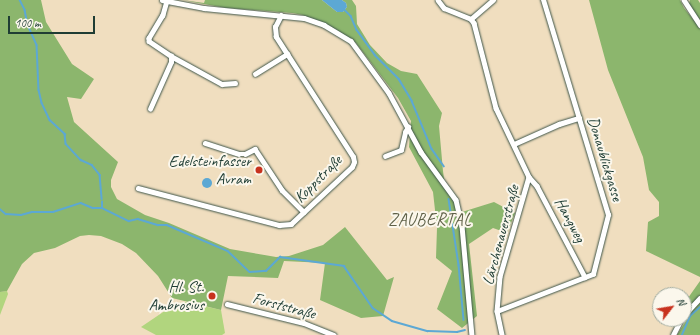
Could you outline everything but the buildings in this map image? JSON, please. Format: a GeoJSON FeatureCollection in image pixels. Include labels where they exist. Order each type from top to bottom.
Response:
{"type":"FeatureCollection","features":[{"type":"Feature","properties":{"kind":"street"},"geometry":{"type":"LineString","coordinates":[[235,83],[222,84],[171,56],[148,39],[164,15],[165,0],[204,8],[281,14],[314,21],[349,39],[388,93],[421,152],[450,190],[459,208],[470,298],[472,335]]}},
{"type":"Feature","properties":{"kind":"street"},"geometry":{"type":"LineString","coordinates":[[438,0],[447,9],[471,19],[476,12],[493,0]]}},
{"type":"Feature","properties":{"kind":"street","name":"Donaublickgasse"},"geometry":{"type":"LineString","coordinates":[[543,0],[608,215],[594,272],[585,277]]}},
{"type":"Feature","properties":{"kind":"street"},"geometry":{"type":"LineString","coordinates":[[684,0],[700,25]]}},
{"type":"Feature","properties":{"kind":"street","name":"Koppstraße"},"geometry":{"type":"LineString","coordinates":[[138,188],[279,225],[291,224],[349,170],[354,162],[343,140],[275,34],[276,22],[281,14]]}},
{"type":"Feature","properties":{"kind":"street","name":"Lärchenauerstraße"},"geometry":{"type":"LineString","coordinates":[[471,19],[478,33],[496,108],[529,177],[527,190],[498,286],[497,311],[502,335]]}},
{"type":"Feature","properties":{"kind":"street"},"geometry":{"type":"LineString","coordinates":[[255,74],[287,54]]}},
{"type":"Feature","properties":{"kind":"street"},"geometry":{"type":"LineString","coordinates":[[150,109],[171,62],[171,56]]}},
{"type":"Feature","properties":{"kind":"street"},"geometry":{"type":"LineString","coordinates":[[514,144],[553,126],[579,118]]}},
{"type":"Feature","properties":{"kind":"street"},"geometry":{"type":"LineString","coordinates":[[385,156],[402,150],[405,132],[408,127]]}},
{"type":"Feature","properties":{"kind":"street"},"geometry":{"type":"LineString","coordinates":[[206,143],[238,154],[245,154],[255,149],[282,190],[304,212]]}},
{"type":"Feature","properties":{"kind":"street","name":"Hangweg"},"geometry":{"type":"LineString","coordinates":[[529,177],[537,186],[585,277]]}},
{"type":"Feature","properties":{"kind":"street"},"geometry":{"type":"LineString","coordinates":[[497,311],[585,277]]}},
{"type":"Feature","properties":{"kind":"street"},"geometry":{"type":"LineString","coordinates":[[692,306],[700,298]]}},
{"type":"Feature","properties":{"kind":"street","name":"Forststraße"},"geometry":{"type":"LineString","coordinates":[[227,304],[304,323],[334,335]]}},
{"type":"Feature","properties":{"kind":"green space"},"geometry":{"type":"Polygon","coordinates":[[[0,0],[41,0],[46,22],[72,64],[94,79],[81,99],[67,97],[74,122],[118,162],[111,180],[111,187],[117,199],[145,215],[169,223],[230,249],[276,257],[289,256],[323,245],[345,227],[387,280],[394,277],[383,316],[361,318],[320,300],[325,263],[284,261],[278,278],[228,276],[221,310],[172,298],[158,276],[136,253],[122,244],[101,236],[89,235],[80,236],[55,248],[34,253],[22,264],[7,291],[0,292],[0,0]]]}},
{"type":"Feature","properties":{"kind":"green space"},"geometry":{"type":"Polygon","coordinates":[[[182,0],[204,3],[205,0],[322,0],[337,12],[343,12],[347,7],[346,3],[342,0],[352,0],[356,6],[357,24],[370,45],[387,63],[401,71],[417,74],[442,113],[439,126],[445,187],[462,212],[494,202],[515,213],[507,233],[493,228],[469,244],[477,316],[462,328],[437,309],[452,271],[436,258],[437,228],[433,192],[409,147],[411,121],[398,98],[356,43],[337,30],[303,15],[226,8],[182,0]]]}},
{"type":"Feature","properties":{"kind":"green space"},"geometry":{"type":"Polygon","coordinates":[[[589,0],[680,0],[684,8],[700,28],[700,277],[646,251],[648,222],[659,216],[659,202],[649,190],[643,157],[608,70],[589,0]]]}},
{"type":"Feature","properties":{"kind":"green space"},"geometry":{"type":"Polygon","coordinates":[[[690,0],[698,0],[700,3],[700,20],[689,4],[690,0]]]}},
{"type":"Feature","properties":{"kind":"green space"},"geometry":{"type":"Polygon","coordinates":[[[700,281],[700,335],[677,335],[682,327],[692,327],[692,292],[700,281]]]}},
{"type":"Feature","properties":{"kind":"green space"},"geometry":{"type":"Polygon","coordinates":[[[7,291],[8,294],[0,315],[0,292],[7,291]]]}},
{"type":"Feature","properties":{"kind":"green space"},"geometry":{"type":"Polygon","coordinates":[[[186,302],[221,310],[225,333],[222,335],[156,335],[141,327],[172,306],[186,302]]]}},
{"type":"Feature","properties":{"kind":"water"},"geometry":{"type":"Polygon","coordinates":[[[322,0],[342,0],[346,3],[347,7],[343,12],[337,12],[322,0]]]}},
{"type":"Feature","properties":{"kind":"water"},"geometry":{"type":"Polygon","coordinates":[[[205,178],[209,178],[212,183],[209,188],[205,188],[202,185],[202,181],[205,178]]]}},
{"type":"Feature","properties":{"kind":"waterway"},"geometry":{"type":"LineString","coordinates":[[20,0],[25,10],[28,25],[37,45],[39,90],[42,103],[50,120],[65,134],[66,144],[81,160],[92,165],[100,175],[102,199]]}},
{"type":"Feature","properties":{"kind":"waterway"},"geometry":{"type":"LineString","coordinates":[[344,9],[351,16],[357,30],[375,55],[399,79],[412,101],[432,149],[444,166]]}},
{"type":"Feature","properties":{"kind":"waterway"},"geometry":{"type":"LineString","coordinates":[[449,199],[459,265],[464,320]]}},
{"type":"Feature","properties":{"kind":"waterway"},"geometry":{"type":"LineString","coordinates":[[102,202],[102,208]]}},
{"type":"Feature","properties":{"kind":"waterway"},"geometry":{"type":"LineString","coordinates":[[0,209],[6,214],[21,215],[32,212],[53,212],[81,203],[93,208],[102,208],[129,221],[138,219],[158,225],[167,225],[228,251],[250,272],[266,271],[280,257],[344,266],[373,308],[392,321],[428,331],[457,332],[465,330]]}},
{"type":"Feature","properties":{"kind":"waterway"},"geometry":{"type":"LineString","coordinates":[[682,335],[690,316],[700,307]]}},
{"type":"Feature","properties":{"kind":"place","name":"Edelsteinfasser Avram"},"geometry":{"type":"Point","coordinates":[259,170]}},
{"type":"Feature","properties":{"kind":"place","name":"Hl. St. Ambrosius"},"geometry":{"type":"Point","coordinates":[212,296]}},
{"type":"Feature","properties":{"kind":"district","name":"ZAUBERTAL"},"geometry":{"type":"Point","coordinates":[430,220]}}]}
